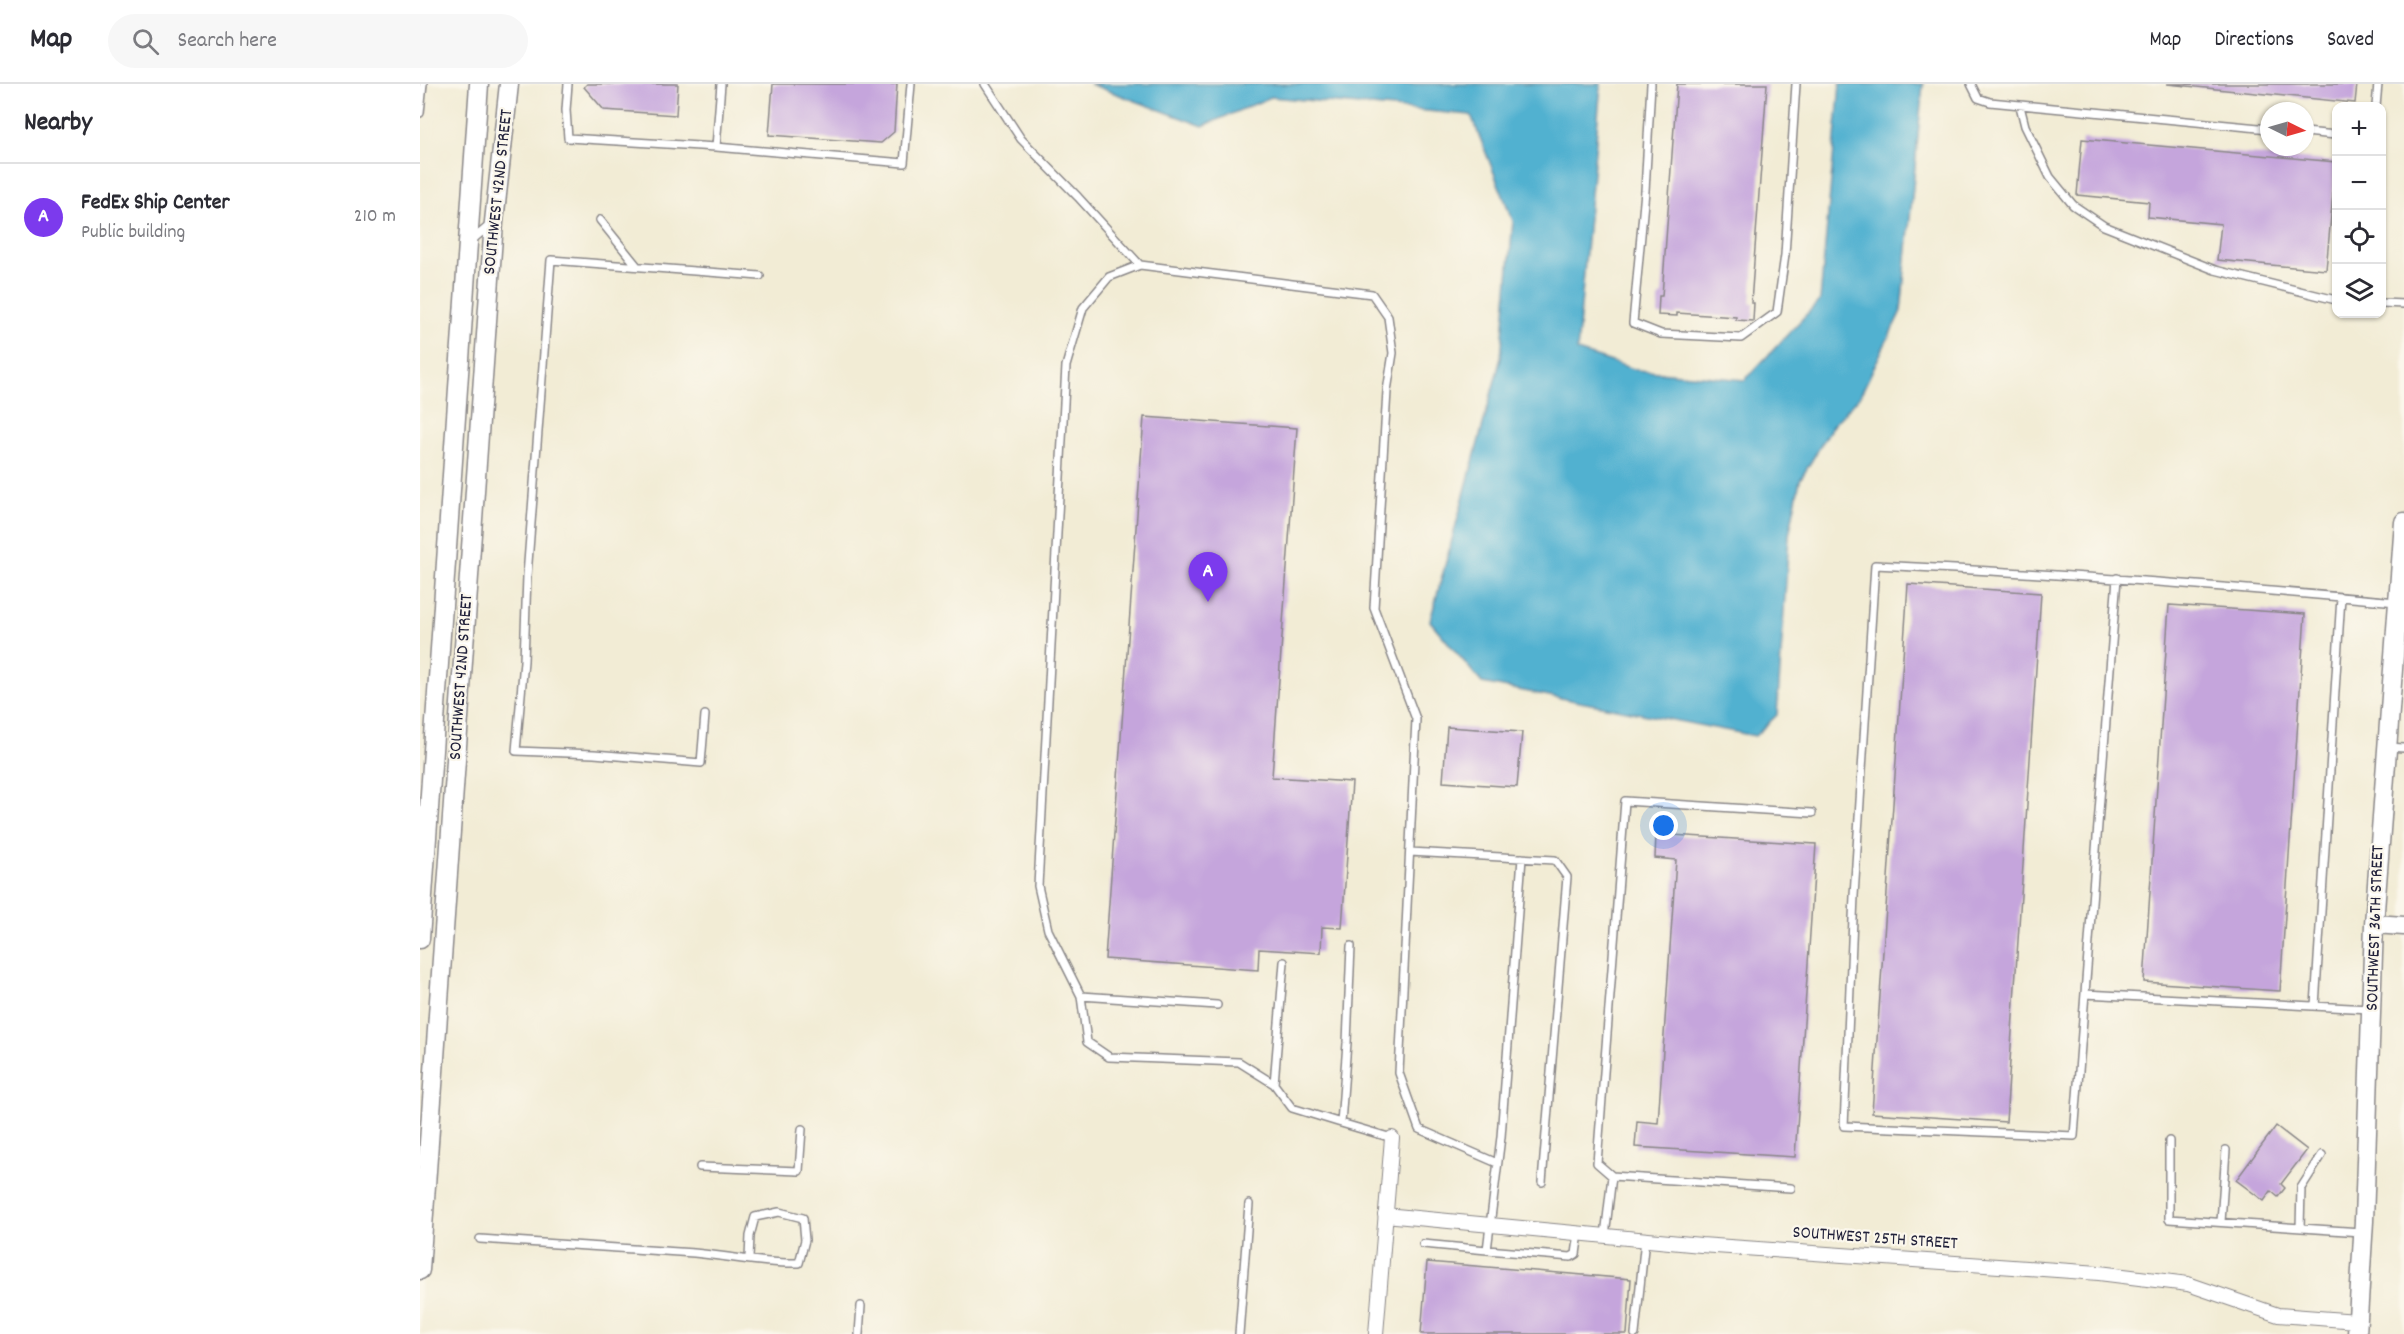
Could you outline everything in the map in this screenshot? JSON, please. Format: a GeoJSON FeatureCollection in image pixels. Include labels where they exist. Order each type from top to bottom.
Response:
{"type":"FeatureCollection","features":[{"type":"Feature","properties":{"kind":"street","name":"SOUTHWEST 42ND STREET"},"geometry":{"type":"LineString","coordinates":[[420,939],[422,882],[437,700],[479,84]]}},
{"type":"Feature","properties":{"kind":"street","name":"SOUTHWEST 42ND STREET"},"geometry":{"type":"LineString","coordinates":[[420,1270],[494,222],[509,84]]}},
{"type":"Feature","properties":{"kind":"street","name":"SOUTHWEST 36TH STREET"},"geometry":{"type":"LineString","coordinates":[[2357,1328],[2363,1232],[2374,924],[2385,746],[2398,663],[2397,602],[2402,571],[2404,522]]}},
{"type":"Feature","properties":{"kind":"street"},"geometry":{"type":"LineString","coordinates":[[437,700],[449,744],[457,752]]}},
{"type":"Feature","properties":{"kind":"street"},"geometry":{"type":"LineString","coordinates":[[2374,924],[2404,926]]}},
{"type":"Feature","properties":{"kind":"street"},"geometry":{"type":"LineString","coordinates":[[1376,1334],[1392,1138]]}},
{"type":"Feature","properties":{"kind":"street","name":"SOUTHWEST 25TH STREET"},"geometry":{"type":"LineString","coordinates":[[1385,1215],[1605,1236],[2099,1273],[2188,1284],[2278,1315],[2357,1328]]}},
{"type":"Feature","properties":{"kind":"lane"},"geometry":{"type":"LineString","coordinates":[[420,113],[423,84]]}},
{"type":"Feature","properties":{"kind":"lane"},"geometry":{"type":"LineString","coordinates":[[568,84],[566,110],[568,138],[716,147],[904,163],[911,84]]}},
{"type":"Feature","properties":{"kind":"lane"},"geometry":{"type":"LineString","coordinates":[[716,147],[722,84]]}},
{"type":"Feature","properties":{"kind":"lane"},"geometry":{"type":"LineString","coordinates":[[985,84],[1021,139],[1140,265]]}},
{"type":"Feature","properties":{"kind":"lane"},"geometry":{"type":"LineString","coordinates":[[1651,84],[1645,191],[1633,323],[1661,334],[1742,338],[1777,312],[1785,255],[1796,84]]}},
{"type":"Feature","properties":{"kind":"lane"},"geometry":{"type":"LineString","coordinates":[[1971,84],[1978,98],[2020,106],[2260,128]]}},
{"type":"Feature","properties":{"kind":"lane"},"geometry":{"type":"LineString","coordinates":[[2376,102],[2378,84]]}},
{"type":"Feature","properties":{"kind":"lane"},"geometry":{"type":"LineString","coordinates":[[2020,106],[2025,126],[2050,177],[2073,205],[2104,226],[2216,270],[2332,299]]}},
{"type":"Feature","properties":{"kind":"lane"},"geometry":{"type":"LineString","coordinates":[[2314,133],[2332,135]]}},
{"type":"Feature","properties":{"kind":"lane"},"geometry":{"type":"LineString","coordinates":[[600,220],[637,266]]}},
{"type":"Feature","properties":{"kind":"lane"},"geometry":{"type":"LineString","coordinates":[[469,243],[494,222]]}},
{"type":"Feature","properties":{"kind":"lane"},"geometry":{"type":"LineString","coordinates":[[705,715],[700,763],[594,754],[516,751],[551,260],[760,276]]}},
{"type":"Feature","properties":{"kind":"lane"},"geometry":{"type":"LineString","coordinates":[[1392,1138],[1292,1108],[1274,1084],[1239,1062],[1109,1057],[1087,1042],[1081,996],[1048,930],[1038,886],[1066,366],[1083,308],[1109,277],[1140,265],[1372,294],[1388,317],[1394,353],[1387,391],[1374,608],[1416,719],[1399,1073],[1419,1129],[1497,1163]]}},
{"type":"Feature","properties":{"kind":"lane"},"geometry":{"type":"LineString","coordinates":[[2386,303],[2404,304]]}},
{"type":"Feature","properties":{"kind":"lane"},"geometry":{"type":"LineString","coordinates":[[2117,578],[2074,1136],[1844,1126],[1854,896],[1875,565],[2051,573],[2117,578],[2397,602]]}},
{"type":"Feature","properties":{"kind":"lane"},"geometry":{"type":"LineString","coordinates":[[2315,1006],[2341,597]]}},
{"type":"Feature","properties":{"kind":"lane"},"geometry":{"type":"LineString","coordinates":[[2385,746],[2404,748]]}},
{"type":"Feature","properties":{"kind":"lane"},"geometry":{"type":"LineString","coordinates":[[1791,1188],[1612,1176],[1597,1163],[1624,801],[1812,813]]}},
{"type":"Feature","properties":{"kind":"lane"},"geometry":{"type":"LineString","coordinates":[[1410,852],[1555,860],[1567,877],[1542,1182]]}},
{"type":"Feature","properties":{"kind":"lane"},"geometry":{"type":"LineString","coordinates":[[1487,1250],[1497,1163],[1522,858]]}},
{"type":"Feature","properties":{"kind":"lane"},"geometry":{"type":"LineString","coordinates":[[1341,1123],[1351,946]]}},
{"type":"Feature","properties":{"kind":"lane"},"geometry":{"type":"LineString","coordinates":[[1274,1084],[1284,962]]}},
{"type":"Feature","properties":{"kind":"lane"},"geometry":{"type":"LineString","coordinates":[[2085,994],[2372,1009]]}},
{"type":"Feature","properties":{"kind":"lane"},"geometry":{"type":"LineString","coordinates":[[1081,996],[1217,1005]]}},
{"type":"Feature","properties":{"kind":"lane"},"geometry":{"type":"LineString","coordinates":[[700,1167],[799,1171],[802,1129]]}},
{"type":"Feature","properties":{"kind":"lane"},"geometry":{"type":"LineString","coordinates":[[2169,1141],[2169,1219],[2363,1232]]}},
{"type":"Feature","properties":{"kind":"lane"},"geometry":{"type":"LineString","coordinates":[[2221,1222],[2226,1150]]}},
{"type":"Feature","properties":{"kind":"lane"},"geometry":{"type":"LineString","coordinates":[[2300,1228],[2301,1188],[2322,1155]]}},
{"type":"Feature","properties":{"kind":"lane"},"geometry":{"type":"LineString","coordinates":[[1605,1236],[1612,1176]]}},
{"type":"Feature","properties":{"kind":"lane"},"geometry":{"type":"LineString","coordinates":[[1239,1334],[1249,1204]]}},
{"type":"Feature","properties":{"kind":"lane"},"geometry":{"type":"LineString","coordinates":[[480,1239],[749,1258],[772,1263],[799,1263],[805,1240],[803,1218],[779,1212],[755,1217],[750,1236],[749,1258]]}},
{"type":"Feature","properties":{"kind":"lane"},"geometry":{"type":"LineString","coordinates":[[1423,1245],[1571,1257],[1576,1254],[1579,1233]]}},
{"type":"Feature","properties":{"kind":"lane"},"geometry":{"type":"LineString","coordinates":[[1635,1334],[1644,1239]]}},
{"type":"Feature","properties":{"kind":"lane"},"geometry":{"type":"LineString","coordinates":[[859,1334],[861,1306]]}},
{"type":"Feature","properties":{"kind":"water"},"geometry":{"type":"Polygon","coordinates":[[[1090,84],[1601,84],[1577,351],[1637,370],[1745,380],[1820,300],[1840,84],[1923,84],[1901,311],[1860,396],[1833,425],[1800,480],[1789,535],[1777,715],[1755,736],[1482,683],[1430,621],[1501,358],[1513,221],[1471,115],[1271,97],[1203,126],[1090,84]]]}},
{"type":"Feature","properties":{"kind":"building"},"geometry":{"type":"Polygon","coordinates":[[[587,84],[678,84],[676,115],[604,110],[584,87],[587,84]]]}},
{"type":"Feature","properties":{"kind":"building"},"geometry":{"type":"Polygon","coordinates":[[[773,84],[897,84],[894,132],[881,143],[769,135],[773,84]]]}},
{"type":"Feature","properties":{"kind":"building"},"geometry":{"type":"Polygon","coordinates":[[[1677,84],[1767,84],[1751,303],[1754,303],[1753,321],[1736,320],[1736,317],[1677,313],[1677,316],[1658,315],[1659,296],[1662,296],[1677,84]]]}},
{"type":"Feature","properties":{"kind":"building"},"geometry":{"type":"Polygon","coordinates":[[[2167,84],[2357,84],[2355,102],[2167,84]]]}},
{"type":"Feature","properties":{"kind":"building"},"geometry":{"type":"Polygon","coordinates":[[[2082,139],[2332,162],[2332,205],[2326,270],[2217,260],[2221,224],[2148,217],[2149,202],[2077,195],[2082,139]]]}},
{"type":"Feature","properties":{"kind":"building"},"geometry":{"type":"Polygon","coordinates":[[[1144,417],[1297,428],[1272,777],[1352,782],[1342,928],[1322,927],[1321,953],[1259,949],[1258,970],[1105,959],[1144,417]]]}},
{"type":"Feature","properties":{"kind":"building"},"geometry":{"type":"Polygon","coordinates":[[[1908,584],[2041,593],[2006,1122],[1872,1113],[1908,584]]]}},
{"type":"Feature","properties":{"kind":"building"},"geometry":{"type":"Polygon","coordinates":[[[2169,605],[2305,614],[2280,991],[2144,982],[2169,605]]]}},
{"type":"Feature","properties":{"kind":"building"},"geometry":{"type":"Polygon","coordinates":[[[1447,727],[1522,732],[1517,787],[1443,782],[1447,727]]]}},
{"type":"Feature","properties":{"kind":"building"},"geometry":{"type":"Polygon","coordinates":[[[1656,834],[1816,844],[1795,1157],[1635,1147],[1637,1121],[1658,1123],[1676,860],[1655,858],[1656,834]]]}},
{"type":"Feature","properties":{"kind":"building"},"geometry":{"type":"Polygon","coordinates":[[[2276,1126],[2307,1150],[2281,1184],[2285,1188],[2278,1197],[2271,1191],[2264,1201],[2236,1180],[2276,1126]]]}},
{"type":"Feature","properties":{"kind":"building"},"geometry":{"type":"Polygon","coordinates":[[[1427,1262],[1631,1279],[1627,1334],[1421,1334],[1427,1262]]]}},
{"type":"Feature","properties":{"kind":"place","name":"FedEx Ship Center"},"geometry":{"type":"Point","coordinates":[1208,602]}}]}
